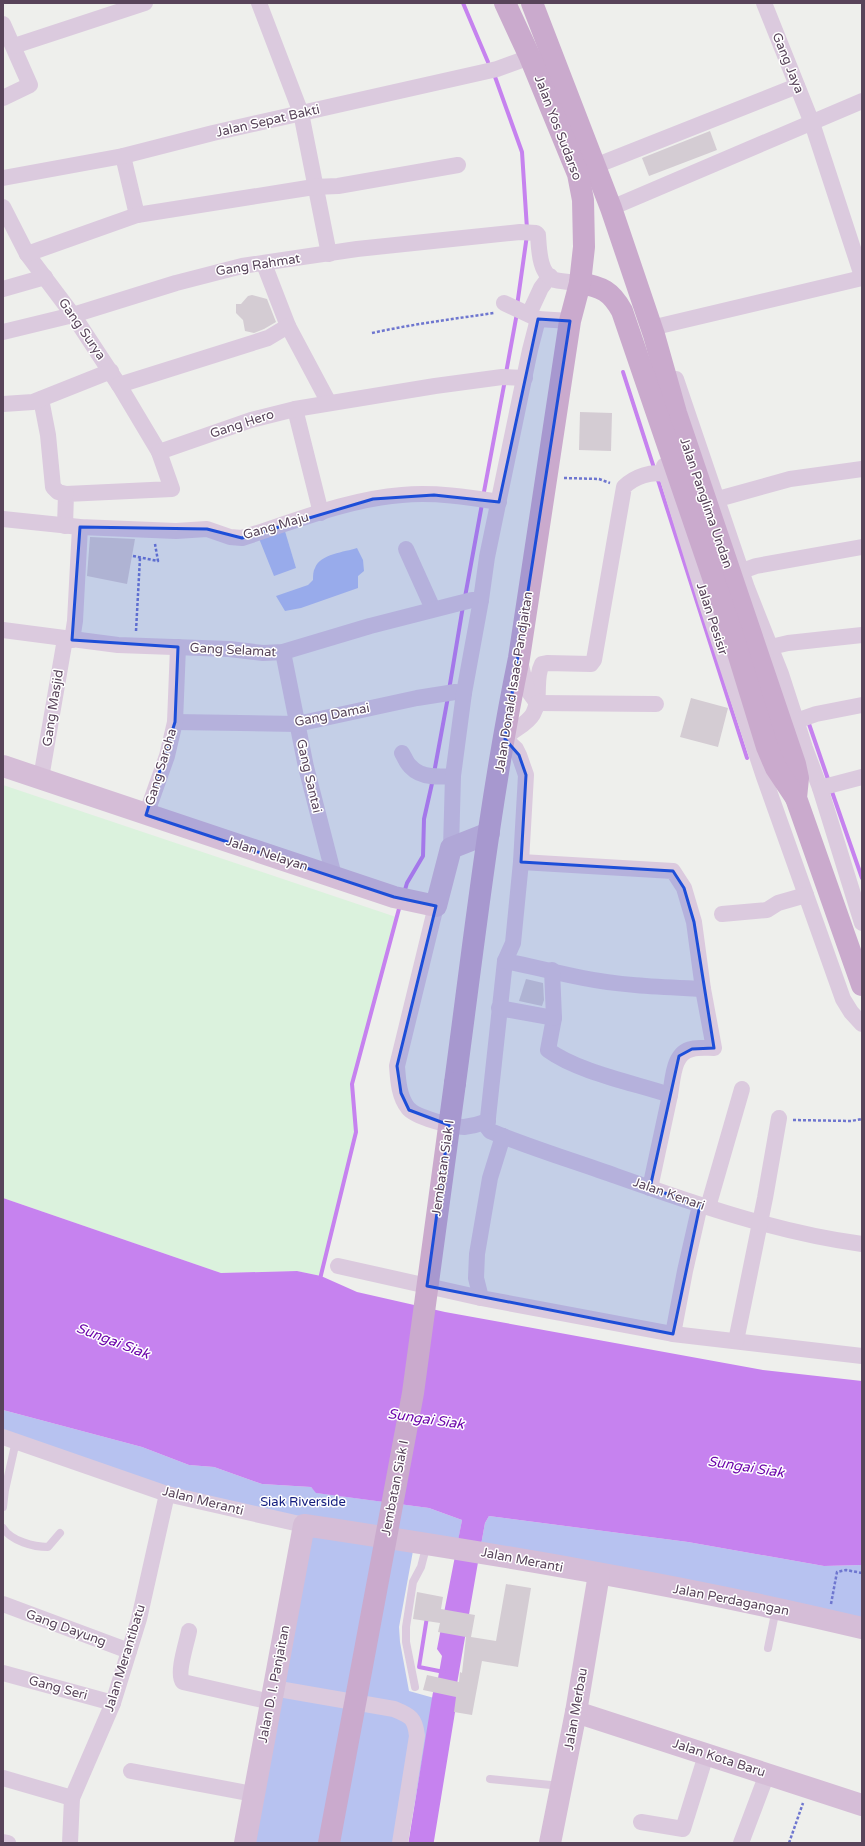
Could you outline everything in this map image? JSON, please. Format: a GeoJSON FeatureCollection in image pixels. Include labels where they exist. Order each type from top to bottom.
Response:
{"type":"FeatureCollection","features":[{"type":"Feature","properties":{"kind":"main road","name":"Jalan Yos Sudarso"},"geometry":{"type":"LineString","coordinates":[[505,3],[530,57],[578,174],[583,200],[584,247],[580,283]]}},
{"type":"Feature","properties":{"kind":"main road","name":"Jalan Yos Sudarso"},"geometry":{"type":"LineString","coordinates":[[532,3],[611,208]]}},
{"type":"Feature","properties":{"kind":"main road","name":"Jalan Panglima Undan"},"geometry":{"type":"LineString","coordinates":[[611,208],[656,338],[668,416],[713,600],[767,747],[776,768],[796,798],[862,985]]}},
{"type":"Feature","properties":{"kind":"main road","name":"Jalan Panglima Undan"},"geometry":{"type":"LineString","coordinates":[[580,283],[606,290],[616,299],[723,534],[795,764],[798,778],[796,798]]}},
{"type":"Feature","properties":{"kind":"main road","name":"Jalan Donald Isaac Pandjaitan"},"geometry":{"type":"LineString","coordinates":[[455,1083],[489,833],[505,739],[509,705],[519,658],[570,321],[580,283]]}},
{"type":"Feature","properties":{"kind":"main road","name":"Jembatan Siak I"},"geometry":{"type":"LineString","coordinates":[[329,1843],[413,1393],[455,1083]]}},
{"type":"Feature","properties":{"kind":"street"},"geometry":{"type":"LineString","coordinates":[[14,46],[145,3]]}},
{"type":"Feature","properties":{"kind":"street"},"geometry":{"type":"LineString","coordinates":[[259,3],[301,114],[314,187],[320,201],[329,254]]}},
{"type":"Feature","properties":{"kind":"street","name":"Gang Jaya"},"geometry":{"type":"LineString","coordinates":[[764,3],[812,123],[861,271]]}},
{"type":"Feature","properties":{"kind":"street"},"geometry":{"type":"LineString","coordinates":[[3,24],[30,85],[3,98]]}},
{"type":"Feature","properties":{"kind":"street","name":"Jalan Sepat Bakti"},"geometry":{"type":"LineString","coordinates":[[3,178],[123,156],[497,69],[530,57]]}},
{"type":"Feature","properties":{"kind":"street"},"geometry":{"type":"LineString","coordinates":[[595,166],[798,86]]}},
{"type":"Feature","properties":{"kind":"street"},"geometry":{"type":"LineString","coordinates":[[611,208],[862,101]]}},
{"type":"Feature","properties":{"kind":"street"},"geometry":{"type":"LineString","coordinates":[[123,156],[137,215]]}},
{"type":"Feature","properties":{"kind":"street"},"geometry":{"type":"LineString","coordinates":[[27,254],[137,215],[314,187],[338,186],[458,165]]}},
{"type":"Feature","properties":{"kind":"street","name":"Gang Surya"},"geometry":{"type":"LineString","coordinates":[[3,207],[27,254],[73,315],[111,371],[159,452]]}},
{"type":"Feature","properties":{"kind":"street","name":"Gang Rahmat"},"geometry":{"type":"LineString","coordinates":[[3,332],[73,315],[219,271],[329,254],[520,232],[536,233],[538,235],[539,250],[543,267],[550,276]]}},
{"type":"Feature","properties":{"kind":"street"},"geometry":{"type":"LineString","coordinates":[[264,264],[288,326],[329,403]]}},
{"type":"Feature","properties":{"kind":"street"},"geometry":{"type":"LineString","coordinates":[[861,271],[656,338],[673,369],[723,497],[723,534],[748,569],[806,717],[823,787],[862,923]]}},
{"type":"Feature","properties":{"kind":"street"},"geometry":{"type":"LineString","coordinates":[[580,283],[554,280],[550,276],[542,288],[520,311],[513,378],[488,500],[487,557],[459,692],[446,777],[451,848],[426,904],[397,1066],[401,1093],[409,1110],[419,1115],[446,1124],[462,1127],[488,1121],[505,961],[513,943],[521,862],[526,775],[516,749],[505,739],[508,734],[527,722],[533,714],[538,703],[538,679],[542,664],[591,664],[594,660],[624,487],[629,482],[656,474]]}},
{"type":"Feature","properties":{"kind":"street"},"geometry":{"type":"LineString","coordinates":[[3,289],[45,277]]}},
{"type":"Feature","properties":{"kind":"street"},"geometry":{"type":"LineString","coordinates":[[520,311],[570,321]]}},
{"type":"Feature","properties":{"kind":"street","name":"Jalan Pesisir"},"geometry":{"type":"LineString","coordinates":[[622,311],[620,332],[656,474],[713,600]]}},
{"type":"Feature","properties":{"kind":"street"},"geometry":{"type":"LineString","coordinates":[[119,384],[268,338],[288,326]]}},
{"type":"Feature","properties":{"kind":"street"},"geometry":{"type":"LineString","coordinates":[[3,404],[14,404],[40,399],[111,371]]}},
{"type":"Feature","properties":{"kind":"street","name":"Gang Hero"},"geometry":{"type":"LineString","coordinates":[[159,452],[251,420],[295,409],[435,386],[513,378]]}},
{"type":"Feature","properties":{"kind":"street"},"geometry":{"type":"LineString","coordinates":[[40,399],[48,435],[53,486],[58,492],[66,494],[172,489],[159,452]]}},
{"type":"Feature","properties":{"kind":"street"},"geometry":{"type":"LineString","coordinates":[[295,409],[321,513]]}},
{"type":"Feature","properties":{"kind":"street"},"geometry":{"type":"LineString","coordinates":[[723,497],[790,479],[862,469]]}},
{"type":"Feature","properties":{"kind":"street"},"geometry":{"type":"LineString","coordinates":[[66,494],[72,527]]}},
{"type":"Feature","properties":{"kind":"street","name":"Gang Maju"},"geometry":{"type":"LineString","coordinates":[[3,519],[72,527],[176,530],[207,529],[230,537],[242,538],[343,506],[373,499],[402,495],[434,495],[488,500]]}},
{"type":"Feature","properties":{"kind":"street","name":"Gang Masjid"},"geometry":{"type":"LineString","coordinates":[[41,778],[69,639],[75,621],[72,527]]}},
{"type":"Feature","properties":{"kind":"street"},"geometry":{"type":"LineString","coordinates":[[748,569],[862,547]]}},
{"type":"Feature","properties":{"kind":"street"},"geometry":{"type":"LineString","coordinates":[[406,549],[433,610]]}},
{"type":"Feature","properties":{"kind":"street","name":"Gang Selamat"},"geometry":{"type":"LineString","coordinates":[[3,630],[134,646],[229,649],[263,653],[283,652],[370,626],[477,600]]}},
{"type":"Feature","properties":{"kind":"street","name":"Jalan Pesisir"},"geometry":{"type":"LineString","coordinates":[[724,632],[764,777],[843,999],[851,1012],[862,1024]]}},
{"type":"Feature","properties":{"kind":"street"},"geometry":{"type":"LineString","coordinates":[[778,645],[862,635]]}},
{"type":"Feature","properties":{"kind":"street","name":"Gang Saroha"},"geometry":{"type":"LineString","coordinates":[[146,815],[160,779],[175,722],[178,647]]}},
{"type":"Feature","properties":{"kind":"street","name":"Gang Santai"},"geometry":{"type":"LineString","coordinates":[[283,652],[297,724],[334,876]]}},
{"type":"Feature","properties":{"kind":"street"},"geometry":{"type":"LineString","coordinates":[[519,658],[527,689],[538,703]]}},
{"type":"Feature","properties":{"kind":"street","name":"Gang Damai"},"geometry":{"type":"LineString","coordinates":[[175,722],[297,724],[416,698],[459,692]]}},
{"type":"Feature","properties":{"kind":"street"},"geometry":{"type":"LineString","coordinates":[[538,703],[656,704]]}},
{"type":"Feature","properties":{"kind":"street"},"geometry":{"type":"LineString","coordinates":[[806,717],[862,705]]}},
{"type":"Feature","properties":{"kind":"street"},"geometry":{"type":"LineString","coordinates":[[402,753],[411,768],[424,775],[446,777]]}},
{"type":"Feature","properties":{"kind":"street","name":"Jalan Nelayan"},"geometry":{"type":"LineString","coordinates":[[3,766],[394,897],[426,904]]}},
{"type":"Feature","properties":{"kind":"street"},"geometry":{"type":"LineString","coordinates":[[823,787],[862,777]]}},
{"type":"Feature","properties":{"kind":"street"},"geometry":{"type":"LineString","coordinates":[[451,848],[489,833]]}},
{"type":"Feature","properties":{"kind":"street"},"geometry":{"type":"LineString","coordinates":[[521,862],[674,870],[684,888],[694,922],[703,990],[714,1048],[692,1049],[683,1053],[676,1066],[650,1188]]}},
{"type":"Feature","properties":{"kind":"street"},"geometry":{"type":"LineString","coordinates":[[722,914],[766,910],[778,903],[806,895]]}},
{"type":"Feature","properties":{"kind":"street"},"geometry":{"type":"LineString","coordinates":[[505,961],[552,970],[583,978],[625,985],[703,990]]}},
{"type":"Feature","properties":{"kind":"street"},"geometry":{"type":"LineString","coordinates":[[552,970],[554,1018],[548,1050],[556,1056],[621,1080],[670,1094]]}},
{"type":"Feature","properties":{"kind":"street"},"geometry":{"type":"LineString","coordinates":[[499,1008],[554,1018]]}},
{"type":"Feature","properties":{"kind":"street"},"geometry":{"type":"LineString","coordinates":[[674,1334],[685,1271],[704,1206],[742,1089]]}},
{"type":"Feature","properties":{"kind":"street"},"geometry":{"type":"LineString","coordinates":[[736,1341],[779,1118]]}},
{"type":"Feature","properties":{"kind":"street","name":"Jalan Kenari"},"geometry":{"type":"LineString","coordinates":[[488,1121],[487,1127],[490,1131],[704,1206],[802,1234],[862,1244]]}},
{"type":"Feature","properties":{"kind":"street"},"geometry":{"type":"LineString","coordinates":[[481,1298],[476,1278],[477,1254],[490,1178],[503,1136]]}},
{"type":"Feature","properties":{"kind":"street"},"geometry":{"type":"LineString","coordinates":[[338,1266],[481,1298],[674,1334],[862,1356]]}},
{"type":"Feature","properties":{"kind":"street","name":"Jalan Meranti"},"geometry":{"type":"LineString","coordinates":[[10,1439],[167,1494],[304,1525],[480,1551],[599,1574]]}},
{"type":"Feature","properties":{"kind":"street","name":"Jalan Merantibatu"},"geometry":{"type":"LineString","coordinates":[[70,1843],[72,1798],[113,1703],[139,1619],[167,1494]]}},
{"type":"Feature","properties":{"kind":"street","name":"Jalan D. I. Panjaitan"},"geometry":{"type":"LineString","coordinates":[[245,1843],[304,1525]]}},
{"type":"Feature","properties":{"kind":"street","name":"Jalan Perdagangan"},"geometry":{"type":"LineString","coordinates":[[599,1574],[776,1608],[862,1628]]}},
{"type":"Feature","properties":{"kind":"street","name":"Jalan Merbau"},"geometry":{"type":"LineString","coordinates":[[550,1843],[576,1712],[599,1574]]}},
{"type":"Feature","properties":{"kind":"street","name":"Gang Dayung"},"geometry":{"type":"LineString","coordinates":[[3,1604],[129,1651]]}},
{"type":"Feature","properties":{"kind":"street"},"geometry":{"type":"LineString","coordinates":[[189,1631],[181,1671],[181,1680],[183,1682],[272,1695],[394,1709],[408,1715],[416,1723],[418,1736],[400,1843]]}},
{"type":"Feature","properties":{"kind":"street","name":"Gang Seri"},"geometry":{"type":"LineString","coordinates":[[3,1673],[113,1703]]}},
{"type":"Feature","properties":{"kind":"street","name":"Jalan Kota Baru"},"geometry":{"type":"LineString","coordinates":[[576,1712],[862,1806]]}},
{"type":"Feature","properties":{"kind":"street"},"geometry":{"type":"LineString","coordinates":[[641,1822],[683,1829],[706,1755]]}},
{"type":"Feature","properties":{"kind":"street"},"geometry":{"type":"LineString","coordinates":[[132,1771],[253,1794]]}},
{"type":"Feature","properties":{"kind":"street"},"geometry":{"type":"LineString","coordinates":[[741,1843],[768,1774]]}},
{"type":"Feature","properties":{"kind":"street"},"geometry":{"type":"LineString","coordinates":[[3,1778],[72,1798]]}},
{"type":"Feature","properties":{"kind":"street"},"geometry":{"type":"LineString","coordinates":[[3,1842],[8,1843]]}},
{"type":"Feature","properties":{"kind":"lane"},"geometry":{"type":"LineString","coordinates":[[3,1507],[10,1439]]}},
{"type":"Feature","properties":{"kind":"lane"},"geometry":{"type":"LineString","coordinates":[[3,1528],[8,1535],[37,1547],[48,1547],[60,1533]]}},
{"type":"Feature","properties":{"kind":"lane"},"geometry":{"type":"LineString","coordinates":[[415,1687],[406,1642],[406,1627],[414,1582],[421,1567],[428,1544]]}},
{"type":"Feature","properties":{"kind":"lane"},"geometry":{"type":"LineString","coordinates":[[768,1648],[776,1608]]}},
{"type":"Feature","properties":{"kind":"lane"},"geometry":{"type":"LineString","coordinates":[[490,1779],[562,1786]]}},
{"type":"Feature","properties":{"kind":"path"},"geometry":{"type":"LineString","coordinates":[[372,333],[426,322],[446,319],[460,319],[500,310],[520,311]]}},
{"type":"Feature","properties":{"kind":"path"},"geometry":{"type":"LineString","coordinates":[[546,479],[599,479],[624,487]]}},
{"type":"Feature","properties":{"kind":"path"},"geometry":{"type":"LineString","coordinates":[[133,556],[158,561]]}},
{"type":"Feature","properties":{"kind":"path"},"geometry":{"type":"LineString","coordinates":[[134,646],[140,558]]}},
{"type":"Feature","properties":{"kind":"path"},"geometry":{"type":"LineString","coordinates":[[779,1118],[803,1121],[851,1121],[862,1119]]}},
{"type":"Feature","properties":{"kind":"path"},"geometry":{"type":"LineString","coordinates":[[831,1605],[837,1572],[846,1570],[862,1573]]}},
{"type":"Feature","properties":{"kind":"path"},"geometry":{"type":"LineString","coordinates":[[789,1843],[809,1788]]}},
{"type":"Feature","properties":{"kind":"highlighted area"},"geometry":{"type":"Polygon","coordinates":[[[538,319],[570,321],[505,739],[519,755],[526,775],[521,862],[673,871],[684,888],[694,922],[714,1048],[692,1049],[679,1056],[650,1188],[700,1205],[673,1334],[427,1286],[449,1125],[409,1110],[401,1093],[397,1066],[436,906],[394,897],[146,815],[175,722],[178,647],[72,640],[80,527],[207,529],[242,538],[373,499],[434,495],[499,502],[538,319]]]}},
{"type":"Feature","properties":{"kind":"green space"},"geometry":{"type":"Polygon","coordinates":[[[284,528],[296,568],[274,576],[258,536],[284,528]]]}},
{"type":"Feature","properties":{"kind":"green space"},"geometry":{"type":"Polygon","coordinates":[[[357,548],[363,560],[364,571],[358,576],[358,588],[301,608],[285,611],[276,596],[308,585],[313,580],[313,572],[318,563],[327,557],[357,548]]]}},
{"type":"Feature","properties":{"kind":"green space","name":"Siak Riverside"},"geometry":{"type":"Polygon","coordinates":[[[3,1410],[142,1447],[189,1465],[214,1467],[262,1484],[311,1487],[317,1493],[429,1508],[462,1520],[458,1542],[306,1519],[169,1489],[3,1432],[3,1410]]]}},
{"type":"Feature","properties":{"kind":"green space"},"geometry":{"type":"Polygon","coordinates":[[[489,1516],[688,1542],[824,1566],[862,1565],[862,1619],[481,1545],[485,1523],[489,1516]]]}},
{"type":"Feature","properties":{"kind":"green space"},"geometry":{"type":"Polygon","coordinates":[[[311,1535],[413,1551],[399,1627],[400,1642],[409,1691],[434,1698],[407,1843],[253,1843],[311,1535]]]}},
{"type":"Feature","properties":{"kind":"sand"},"geometry":{"type":"Polygon","coordinates":[[[3,785],[396,917],[352,1084],[356,1132],[321,1276],[297,1271],[221,1273],[3,1198],[3,785]]]}},
{"type":"Feature","properties":{"kind":"water","name":"Sungai Siak"},"geometry":{"type":"Polygon","coordinates":[[[3,1198],[221,1273],[297,1271],[321,1276],[357,1292],[445,1312],[763,1370],[862,1381],[862,1565],[824,1566],[688,1542],[489,1516],[485,1523],[449,1730],[429,1728],[442,1656],[437,1649],[462,1520],[429,1508],[316,1493],[311,1487],[262,1484],[214,1467],[189,1465],[142,1447],[3,1410],[3,1198]]]}},
{"type":"Feature","properties":{"kind":"building"},"geometry":{"type":"Polygon","coordinates":[[[710,131],[717,150],[649,176],[642,158],[710,131]]]}},
{"type":"Feature","properties":{"kind":"building"},"geometry":{"type":"Polygon","coordinates":[[[252,295],[267,299],[276,322],[254,333],[245,331],[243,320],[236,313],[236,304],[241,304],[248,296],[252,295]]]}},
{"type":"Feature","properties":{"kind":"building"},"geometry":{"type":"Polygon","coordinates":[[[580,412],[612,413],[611,451],[579,450],[580,412]]]}},
{"type":"Feature","properties":{"kind":"building"},"geometry":{"type":"Polygon","coordinates":[[[90,537],[135,539],[127,584],[87,576],[90,537]]]}},
{"type":"Feature","properties":{"kind":"building"},"geometry":{"type":"Polygon","coordinates":[[[691,698],[728,708],[718,747],[680,737],[691,698]]]}},
{"type":"Feature","properties":{"kind":"building"},"geometry":{"type":"Polygon","coordinates":[[[526,979],[543,983],[544,1000],[542,1006],[519,1001],[526,979]]]}},
{"type":"Feature","properties":{"kind":"building"},"geometry":{"type":"Polygon","coordinates":[[[506,1584],[531,1588],[518,1667],[482,1661],[472,1715],[454,1712],[456,1697],[423,1690],[427,1675],[459,1682],[460,1672],[462,1673],[466,1637],[438,1632],[440,1623],[413,1619],[417,1592],[443,1597],[441,1609],[475,1615],[471,1637],[496,1641],[506,1584]]]}},
{"type":"Feature","properties":{"kind":"waterway"},"geometry":{"type":"LineString","coordinates":[[463,3],[488,62]]}},
{"type":"Feature","properties":{"kind":"waterway"},"geometry":{"type":"LineString","coordinates":[[494,74],[522,152],[527,229]]}},
{"type":"Feature","properties":{"kind":"waterway"},"geometry":{"type":"LineString","coordinates":[[517,306],[527,235]]}},
{"type":"Feature","properties":{"kind":"waterway"},"geometry":{"type":"LineString","coordinates":[[506,373],[517,313]]}},
{"type":"Feature","properties":{"kind":"waterway"},"geometry":{"type":"LineString","coordinates":[[623,372],[655,471]]}},
{"type":"Feature","properties":{"kind":"waterway"},"geometry":{"type":"LineString","coordinates":[[483,497],[505,380]]}},
{"type":"Feature","properties":{"kind":"waterway"},"geometry":{"type":"LineString","coordinates":[[657,477],[747,758]]}},
{"type":"Feature","properties":{"kind":"waterway"},"geometry":{"type":"LineString","coordinates":[[465,597],[482,504]]}},
{"type":"Feature","properties":{"kind":"waterway"},"geometry":{"type":"LineString","coordinates":[[449,690],[463,606]]}},
{"type":"Feature","properties":{"kind":"waterway"},"geometry":{"type":"LineString","coordinates":[[434,773],[448,697]]}},
{"type":"Feature","properties":{"kind":"waterway"},"geometry":{"type":"LineString","coordinates":[[809,724],[829,782]]}},
{"type":"Feature","properties":{"kind":"waterway"},"geometry":{"type":"LineString","coordinates":[[404,893],[407,883],[423,856],[424,819],[433,779]]}},
{"type":"Feature","properties":{"kind":"waterway"},"geometry":{"type":"LineString","coordinates":[[831,789],[862,878]]}},
{"type":"Feature","properties":{"kind":"waterway"},"geometry":{"type":"LineString","coordinates":[[320,1279],[356,1132],[352,1084],[400,905]]}},
{"type":"Feature","properties":{"kind":"waterway"},"geometry":{"type":"LineString","coordinates":[[427,1617],[419,1667],[444,1672]]}},
{"type":"Feature","properties":{"kind":"waterway"},"geometry":{"type":"LineString","coordinates":[[421,1843],[445,1696]]}}]}
